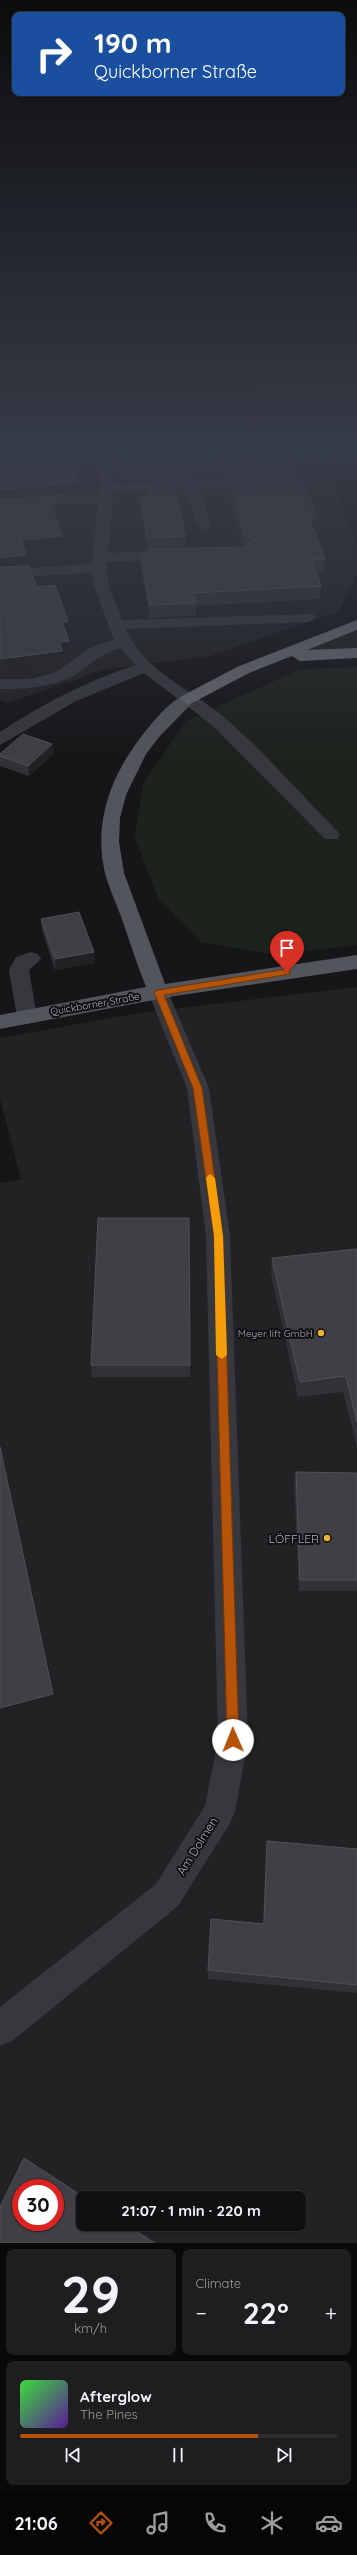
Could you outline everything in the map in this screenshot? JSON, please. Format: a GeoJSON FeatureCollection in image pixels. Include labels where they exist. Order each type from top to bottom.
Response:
{"type":"FeatureCollection","features":[{"type":"Feature","properties":{"kind":"highway"},"geometry":{"type":"LineString","coordinates":[[188,699],[217,682],[357,625]]}},
{"type":"Feature","properties":{"kind":"highway"},"geometry":{"type":"LineString","coordinates":[[265,662],[324,653],[357,653]]}},
{"type":"Feature","properties":{"kind":"main road"},"geometry":{"type":"LineString","coordinates":[[158,992],[113,867],[109,838],[112,807],[120,781],[136,753],[159,726],[188,699]]}},
{"type":"Feature","properties":{"kind":"main road","name":"Quickborner Straße"},"geometry":{"type":"LineString","coordinates":[[0,1022],[158,992],[357,962]]}},
{"type":"Feature","properties":{"kind":"street"},"geometry":{"type":"LineString","coordinates":[[100,551],[99,563],[101,585],[115,625],[123,642],[146,667],[218,721],[331,835]]}},
{"type":"Feature","properties":{"kind":"street"},"geometry":{"type":"LineString","coordinates":[[0,574],[183,554]]}},
{"type":"Feature","properties":{"kind":"street"},"geometry":{"type":"LineString","coordinates":[[115,625],[308,617]]}},
{"type":"Feature","properties":{"kind":"street"},"geometry":{"type":"LineString","coordinates":[[0,684],[32,684],[62,674],[99,649],[123,642]]}},
{"type":"Feature","properties":{"kind":"street"},"geometry":{"type":"LineString","coordinates":[[0,740],[17,728],[97,685],[146,667]]}},
{"type":"Feature","properties":{"kind":"street"},"geometry":{"type":"LineString","coordinates":[[27,1017],[19,970],[23,962],[31,959]]}},
{"type":"Feature","properties":{"kind":"street","name":"Am Dolmen"},"geometry":{"type":"LineString","coordinates":[[0,2029],[167,1895],[219,1812],[233,1740],[218,1236],[198,1088],[158,992]]}},
{"type":"Feature","properties":{"kind":"shaded area"},"geometry":{"type":"Polygon","coordinates":[[[0,551],[357,551],[357,574],[339,611],[210,656],[103,670],[7,703],[0,700],[0,551]]]}},
{"type":"Feature","properties":{"kind":"shaded area"},"geometry":{"type":"Polygon","coordinates":[[[357,631],[357,650],[296,653],[357,631]]]}},
{"type":"Feature","properties":{"kind":"shaded area"},"geometry":{"type":"Polygon","coordinates":[[[357,667],[357,945],[275,955],[201,942],[158,898],[135,837],[143,784],[186,721],[301,669],[357,667]]]}},
{"type":"Feature","properties":{"kind":"shaded area"},"geometry":{"type":"Polygon","coordinates":[[[357,987],[357,2243],[0,2243],[0,1183],[21,1179],[0,1099],[0,1038],[139,1013],[357,987]]]}},
{"type":"Feature","properties":{"kind":"building"},"geometry":{"type":"Polygon","coordinates":[[[0,551],[25,551],[26,555],[0,558],[0,551]]]}},
{"type":"Feature","properties":{"kind":"building"},"geometry":{"type":"Polygon","coordinates":[[[150,551],[322,551],[325,559],[312,560],[321,586],[193,593],[196,603],[150,605],[140,552],[150,552],[150,551]]]}},
{"type":"Feature","properties":{"kind":"building"},"geometry":{"type":"Polygon","coordinates":[[[29,566],[37,587],[55,585],[68,621],[62,622],[69,641],[59,642],[62,651],[0,659],[0,567],[29,566]]]}},
{"type":"Feature","properties":{"kind":"building"},"geometry":{"type":"Polygon","coordinates":[[[23,734],[52,744],[28,766],[0,756],[0,754],[23,734]]]}},
{"type":"Feature","properties":{"kind":"building"},"geometry":{"type":"Polygon","coordinates":[[[79,912],[94,952],[55,959],[41,919],[79,912]]]}},
{"type":"Feature","properties":{"kind":"building"},"geometry":{"type":"Polygon","coordinates":[[[98,1218],[189,1218],[190,1365],[91,1365],[98,1218]]]}},
{"type":"Feature","properties":{"kind":"building","name":"Meyer lift GmbH"},"geometry":{"type":"Polygon","coordinates":[[[357,1249],[357,1422],[346,1376],[300,1382],[272,1258],[357,1249]]]}},
{"type":"Feature","properties":{"kind":"building"},"geometry":{"type":"Polygon","coordinates":[[[0,1447],[53,1694],[0,1708],[0,1447]]]}},
{"type":"Feature","properties":{"kind":"building","name":"LÖFFLER"},"geometry":{"type":"Polygon","coordinates":[[[296,1472],[357,1473],[357,1580],[300,1580],[296,1472]]]}},
{"type":"Feature","properties":{"kind":"building"},"geometry":{"type":"Polygon","coordinates":[[[267,1841],[357,1849],[357,1985],[208,1970],[211,1919],[264,1924],[267,1841]]]}},
{"type":"Feature","properties":{"kind":"building"},"geometry":{"type":"Polygon","coordinates":[[[24,2158],[56,2179],[14,2179],[24,2158]]]}},
{"type":"Feature","properties":{"kind":"building"},"geometry":{"type":"Polygon","coordinates":[[[12,2182],[12,2231],[64,2231],[64,2184],[76,2192],[76,2231],[136,2231],[155,2243],[0,2243],[0,2207],[12,2182]]]}},
{"type":"Feature","properties":{"kind":"slow traffic"},"geometry":{"type":"LineString","coordinates":[[210,1178],[218,1236],[222,1355]]}},
{"type":"Feature","properties":{"kind":"place","name":"Meyer lift GmbH"},"geometry":{"type":"Point","coordinates":[321,1333]}},
{"type":"Feature","properties":{"kind":"place","name":"LÖFFLER"},"geometry":{"type":"Point","coordinates":[327,1538]}},
{"type":"Feature","properties":{"kind":"route"},"geometry":{"type":"LineString","coordinates":[[233,1740],[218,1236],[198,1088],[158,992],[287,972]]}}]}
